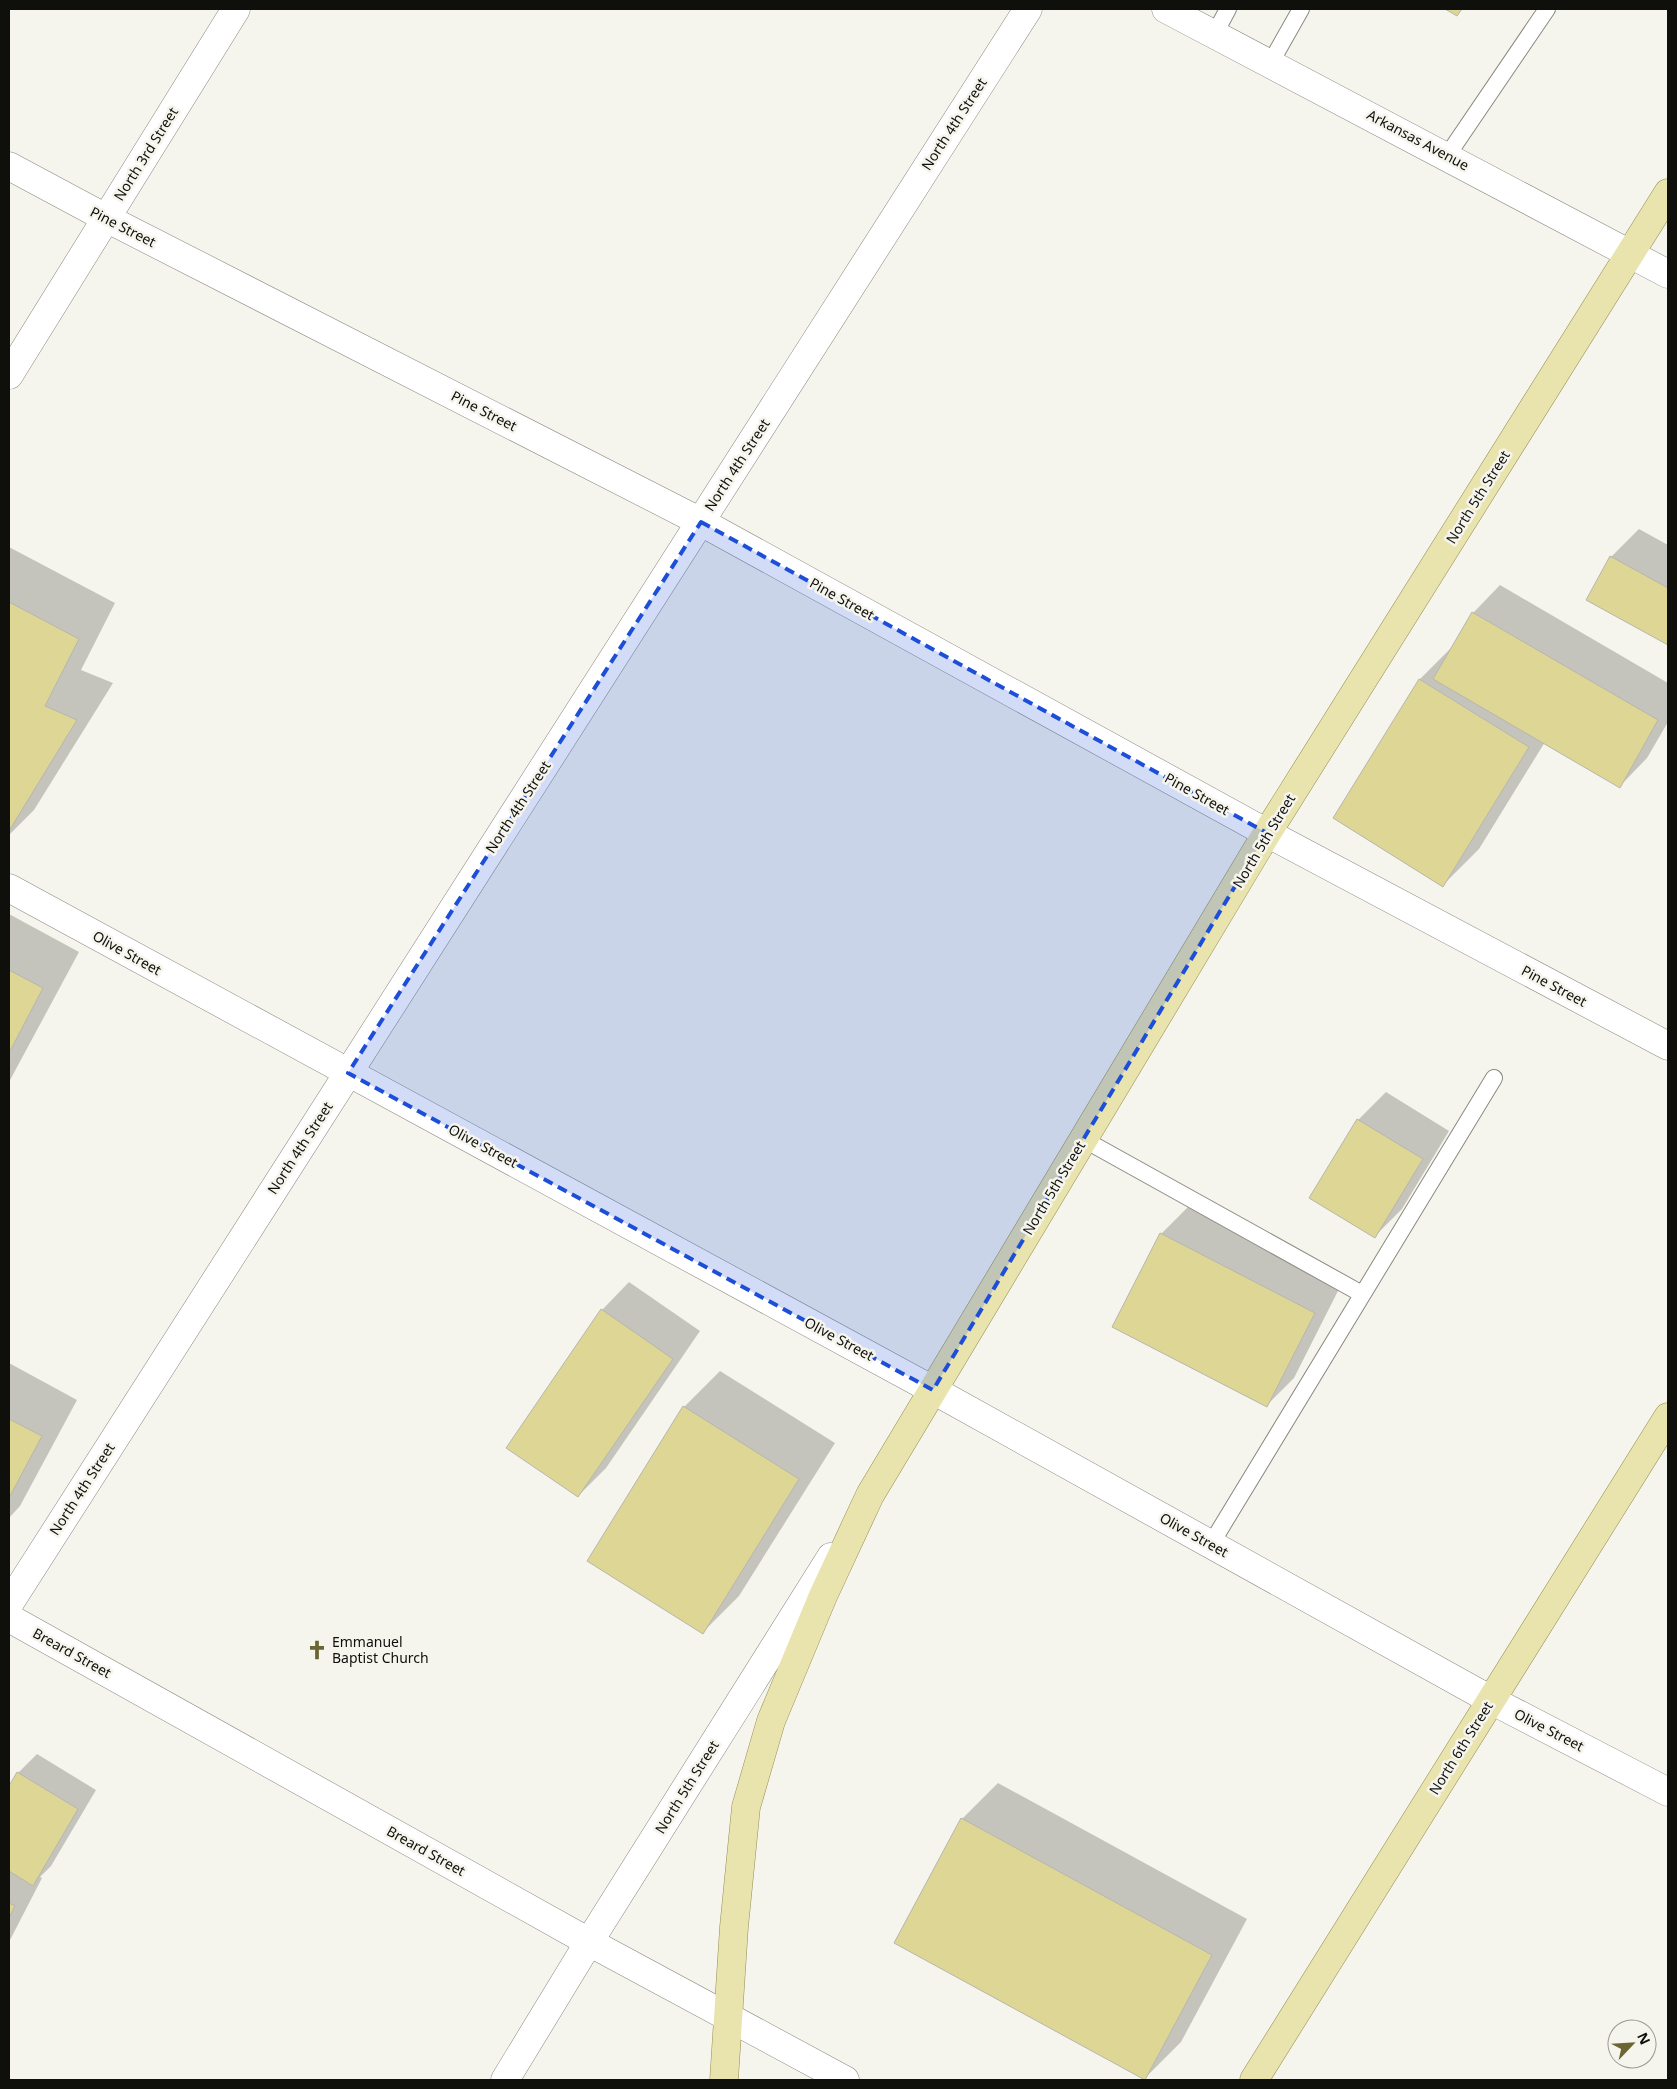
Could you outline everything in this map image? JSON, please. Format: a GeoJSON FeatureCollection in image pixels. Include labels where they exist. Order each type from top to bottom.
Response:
{"type":"FeatureCollection","features":[{"type":"Feature","properties":{"kind":"main road","name":"North 5th Street"},"geometry":{"type":"LineString","coordinates":[[724,2080],[734,1927],[746,1807],[771,1722],[823,1596],[870,1495],[1268,833],[1668,193]]}},
{"type":"Feature","properties":{"kind":"main road","name":"North 6th Street"},"geometry":{"type":"LineString","coordinates":[[1254,2080],[1668,1417]]}},
{"type":"Feature","properties":{"kind":"street","name":"North 3rd Street"},"geometry":{"type":"LineString","coordinates":[[9,375],[236,9]]}},
{"type":"Feature","properties":{"kind":"street","name":"North 4th Street"},"geometry":{"type":"LineString","coordinates":[[9,1604],[1028,9]]}},
{"type":"Feature","properties":{"kind":"street","name":"Arkansas Avenue"},"geometry":{"type":"LineString","coordinates":[[1166,9],[1271,62],[1668,274]]}},
{"type":"Feature","properties":{"kind":"street","name":"Pine Street"},"geometry":{"type":"LineString","coordinates":[[9,166],[106,218],[701,522],[1268,833],[1668,1046]]}},
{"type":"Feature","properties":{"kind":"street","name":"Olive Street"},"geometry":{"type":"LineString","coordinates":[[9,888],[933,1390],[1491,1700],[1668,1792]]}},
{"type":"Feature","properties":{"kind":"street","name":"North 5th Street"},"geometry":{"type":"LineString","coordinates":[[505,2080],[589,1942],[870,1495]]}},
{"type":"Feature","properties":{"kind":"street","name":"Breard Street"},"geometry":{"type":"LineString","coordinates":[[9,1618],[589,1942],[845,2080]]}},
{"type":"Feature","properties":{"kind":"lane"},"geometry":{"type":"LineString","coordinates":[[1214,34],[1228,9]]}},
{"type":"Feature","properties":{"kind":"lane"},"geometry":{"type":"LineString","coordinates":[[1271,62],[1301,9]]}},
{"type":"Feature","properties":{"kind":"lane"},"geometry":{"type":"LineString","coordinates":[[1447,156],[1547,9]]}},
{"type":"Feature","properties":{"kind":"lane"},"geometry":{"type":"LineString","coordinates":[[1211,1544],[1494,1078]]}},
{"type":"Feature","properties":{"kind":"lane"},"geometry":{"type":"LineString","coordinates":[[1083,1139],[1362,1294]]}},
{"type":"Feature","properties":{"kind":"highlighted area"},"geometry":{"type":"Polygon","coordinates":[[[701,522],[1267,833],[933,1390],[348,1073],[701,522]]]}},
{"type":"Feature","properties":{"kind":"building"},"geometry":{"type":"Polygon","coordinates":[[[1445,9],[1462,9],[1457,16],[1445,9]]]}},
{"type":"Feature","properties":{"kind":"building"},"geometry":{"type":"Polygon","coordinates":[[[1610,556],[1668,588],[1668,645],[1586,600],[1610,556]]]}},
{"type":"Feature","properties":{"kind":"building"},"geometry":{"type":"Polygon","coordinates":[[[9,602],[79,639],[45,706],[77,720],[9,831],[9,602]]]}},
{"type":"Feature","properties":{"kind":"building"},"geometry":{"type":"Polygon","coordinates":[[[1472,612],[1658,720],[1620,788],[1433,679],[1472,612]]]}},
{"type":"Feature","properties":{"kind":"building"},"geometry":{"type":"Polygon","coordinates":[[[1419,679],[1529,747],[1443,887],[1333,818],[1419,679]]]}},
{"type":"Feature","properties":{"kind":"building"},"geometry":{"type":"Polygon","coordinates":[[[9,970],[43,988],[9,1053],[9,970]]]}},
{"type":"Feature","properties":{"kind":"building"},"geometry":{"type":"Polygon","coordinates":[[[1357,1119],[1423,1159],[1375,1238],[1309,1198],[1357,1119]]]}},
{"type":"Feature","properties":{"kind":"building"},"geometry":{"type":"Polygon","coordinates":[[[1160,1233],[1315,1313],[1267,1407],[1112,1327],[1160,1233]]]}},
{"type":"Feature","properties":{"kind":"building"},"geometry":{"type":"Polygon","coordinates":[[[601,1309],[673,1359],[578,1497],[506,1448],[601,1309]]]}},
{"type":"Feature","properties":{"kind":"building"},"geometry":{"type":"Polygon","coordinates":[[[683,1406],[799,1479],[703,1634],[587,1561],[683,1406]]]}},
{"type":"Feature","properties":{"kind":"building"},"geometry":{"type":"Polygon","coordinates":[[[9,1419],[42,1436],[9,1498],[9,1419]]]}},
{"type":"Feature","properties":{"kind":"building"},"geometry":{"type":"Polygon","coordinates":[[[17,1772],[78,1809],[33,1886],[9,1871],[9,1786],[17,1772]]]}},
{"type":"Feature","properties":{"kind":"building"},"geometry":{"type":"Polygon","coordinates":[[[961,1818],[1212,1955],[1145,2080],[894,1943],[961,1818]]]}},
{"type":"Feature","properties":{"kind":"building"},"geometry":{"type":"Polygon","coordinates":[[[9,1903],[15,1906],[9,1918],[9,1903]]]}},
{"type":"Feature","properties":{"kind":"place","name":"Emmanuel Baptist Church"},"geometry":{"type":"Point","coordinates":[317,1650]}}]}
